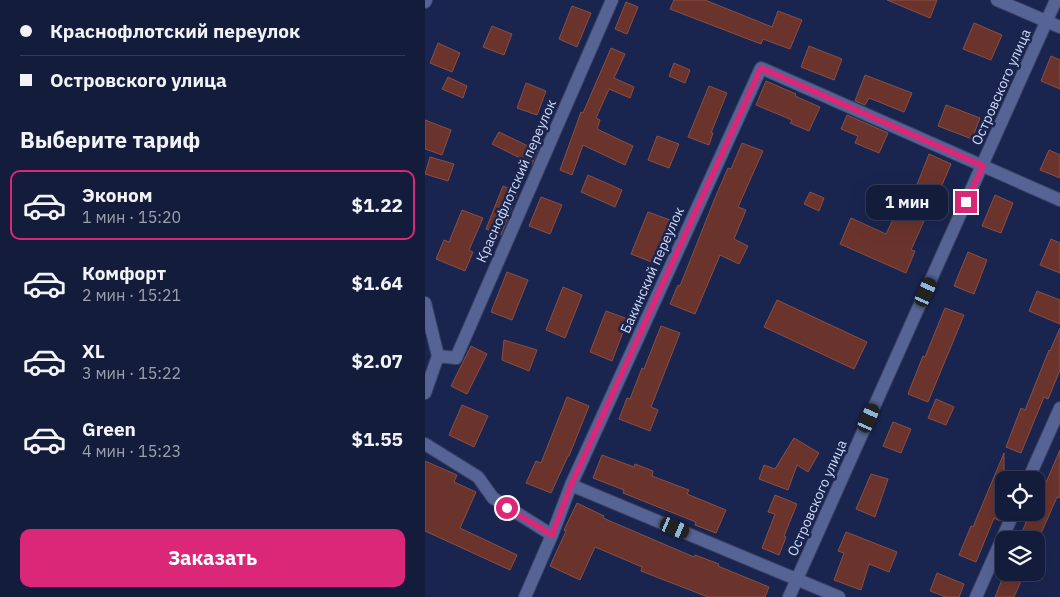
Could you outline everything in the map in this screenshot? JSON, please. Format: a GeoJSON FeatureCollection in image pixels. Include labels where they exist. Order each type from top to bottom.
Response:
{"type":"FeatureCollection","features":[{"type":"Feature","properties":{"kind":"street","name":"Краснофлотский переулок"},"geometry":{"type":"LineString","coordinates":[[438,356],[456,358],[612,0]]}},
{"type":"Feature","properties":{"kind":"street"},"geometry":{"type":"LineString","coordinates":[[997,0],[1060,28]]}},
{"type":"Feature","properties":{"kind":"street","name":"Островского улица"},"geometry":{"type":"LineString","coordinates":[[789,597],[1056,0]]}},
{"type":"Feature","properties":{"kind":"street","name":"Бакинский переулок"},"geometry":{"type":"LineString","coordinates":[[525,597],[571,485],[761,68],[983,166]]}},
{"type":"Feature","properties":{"kind":"street"},"geometry":{"type":"LineString","coordinates":[[983,166],[1060,200]]}},
{"type":"Feature","properties":{"kind":"street"},"geometry":{"type":"LineString","coordinates":[[425,303],[438,356],[425,393]]}},
{"type":"Feature","properties":{"kind":"street"},"geometry":{"type":"LineString","coordinates":[[1032,471],[1060,408]]}},
{"type":"Feature","properties":{"kind":"street"},"geometry":{"type":"LineString","coordinates":[[425,444],[478,477],[493,498],[552,535]]}},
{"type":"Feature","properties":{"kind":"street"},"geometry":{"type":"LineString","coordinates":[[571,485],[839,597]]}},
{"type":"Feature","properties":{"kind":"street"},"geometry":{"type":"LineString","coordinates":[[977,597],[1010,521]]}},
{"type":"Feature","properties":{"kind":"building"},"geometry":{"type":"Polygon","coordinates":[[[674,0],[705,0],[772,27],[778,11],[802,20],[790,49],[763,39],[761,44],[670,9],[674,0]]]}},
{"type":"Feature","properties":{"kind":"building"},"geometry":{"type":"Polygon","coordinates":[[[887,0],[937,0],[930,18],[887,0]]]}},
{"type":"Feature","properties":{"kind":"building"},"geometry":{"type":"Polygon","coordinates":[[[626,2],[638,7],[627,34],[615,29],[626,2]]]}},
{"type":"Feature","properties":{"kind":"building"},"geometry":{"type":"Polygon","coordinates":[[[572,6],[591,13],[577,47],[559,39],[572,6]]]}},
{"type":"Feature","properties":{"kind":"building"},"geometry":{"type":"Polygon","coordinates":[[[974,23],[1002,35],[991,60],[963,49],[974,23]]]}},
{"type":"Feature","properties":{"kind":"building"},"geometry":{"type":"Polygon","coordinates":[[[492,26],[512,34],[504,55],[483,47],[492,26]]]}},
{"type":"Feature","properties":{"kind":"building"},"geometry":{"type":"Polygon","coordinates":[[[438,43],[460,53],[452,72],[430,63],[438,43]]]}},
{"type":"Feature","properties":{"kind":"building"},"geometry":{"type":"Polygon","coordinates":[[[809,46],[842,59],[834,80],[801,67],[809,46]]]}},
{"type":"Feature","properties":{"kind":"building"},"geometry":{"type":"Polygon","coordinates":[[[611,48],[625,54],[614,78],[634,87],[630,98],[609,89],[596,118],[600,120],[597,129],[633,146],[625,165],[583,145],[572,175],[560,170],[581,112],[583,113],[611,48]]]}},
{"type":"Feature","properties":{"kind":"building"},"geometry":{"type":"Polygon","coordinates":[[[1051,56],[1060,60],[1060,89],[1041,81],[1051,56]]]}},
{"type":"Feature","properties":{"kind":"building"},"geometry":{"type":"Polygon","coordinates":[[[674,63],[690,70],[685,83],[669,76],[674,63]]]}},
{"type":"Feature","properties":{"kind":"building"},"geometry":{"type":"Polygon","coordinates":[[[865,75],[912,93],[904,112],[869,98],[865,105],[855,101],[865,75]]]}},
{"type":"Feature","properties":{"kind":"building"},"geometry":{"type":"Polygon","coordinates":[[[448,77],[467,86],[463,98],[442,89],[448,77]]]}},
{"type":"Feature","properties":{"kind":"building"},"geometry":{"type":"Polygon","coordinates":[[[766,81],[820,107],[809,131],[790,123],[792,120],[756,105],[766,81]]]}},
{"type":"Feature","properties":{"kind":"building"},"geometry":{"type":"Polygon","coordinates":[[[526,83],[546,91],[537,115],[517,108],[526,83]]]}},
{"type":"Feature","properties":{"kind":"building"},"geometry":{"type":"Polygon","coordinates":[[[709,86],[727,93],[711,133],[713,133],[709,145],[688,137],[709,86]]]}},
{"type":"Feature","properties":{"kind":"building"},"geometry":{"type":"Polygon","coordinates":[[[946,105],[980,118],[972,139],[938,126],[946,105]]]}},
{"type":"Feature","properties":{"kind":"building"},"geometry":{"type":"Polygon","coordinates":[[[847,115],[888,133],[879,153],[855,143],[858,136],[841,129],[847,115]]]}},
{"type":"Feature","properties":{"kind":"building"},"geometry":{"type":"Polygon","coordinates":[[[425,120],[451,130],[442,155],[425,149],[425,120]]]}},
{"type":"Feature","properties":{"kind":"building"},"geometry":{"type":"Polygon","coordinates":[[[499,132],[528,146],[532,139],[540,144],[532,164],[492,144],[499,132]]]}},
{"type":"Feature","properties":{"kind":"building"},"geometry":{"type":"Polygon","coordinates":[[[657,136],[679,144],[669,168],[648,160],[657,136]]]}},
{"type":"Feature","properties":{"kind":"building"},"geometry":{"type":"Polygon","coordinates":[[[742,143],[763,151],[738,207],[746,210],[734,239],[748,246],[739,264],[720,255],[695,314],[670,304],[678,285],[680,286],[728,168],[731,169],[742,143]]]}},
{"type":"Feature","properties":{"kind":"building"},"geometry":{"type":"Polygon","coordinates":[[[1049,150],[1060,155],[1060,178],[1040,170],[1049,150]]]}},
{"type":"Feature","properties":{"kind":"building"},"geometry":{"type":"Polygon","coordinates":[[[929,154],[951,164],[930,213],[928,212],[911,250],[915,251],[906,273],[840,244],[851,218],[886,234],[899,207],[907,210],[929,154]]]}},
{"type":"Feature","properties":{"kind":"building"},"geometry":{"type":"Polygon","coordinates":[[[430,157],[454,164],[448,181],[425,174],[430,157]]]}},
{"type":"Feature","properties":{"kind":"building"},"geometry":{"type":"Polygon","coordinates":[[[588,175],[622,190],[615,207],[581,192],[588,175]]]}},
{"type":"Feature","properties":{"kind":"building"},"geometry":{"type":"Polygon","coordinates":[[[503,186],[518,192],[501,235],[486,229],[503,186]]]}},
{"type":"Feature","properties":{"kind":"building"},"geometry":{"type":"Polygon","coordinates":[[[810,192],[824,198],[819,211],[804,204],[810,192]]]}},
{"type":"Feature","properties":{"kind":"building"},"geometry":{"type":"Polygon","coordinates":[[[995,195],[1013,203],[1001,233],[982,226],[995,195]]]}},
{"type":"Feature","properties":{"kind":"building"},"geometry":{"type":"Polygon","coordinates":[[[541,197],[562,205],[550,234],[529,226],[541,197]]]}},
{"type":"Feature","properties":{"kind":"building"},"geometry":{"type":"Polygon","coordinates":[[[462,210],[483,218],[469,250],[473,252],[465,271],[436,259],[444,240],[449,242],[462,210]]]}},
{"type":"Feature","properties":{"kind":"building"},"geometry":{"type":"Polygon","coordinates":[[[648,212],[670,220],[654,263],[631,254],[648,212]]]}},
{"type":"Feature","properties":{"kind":"building"},"geometry":{"type":"Polygon","coordinates":[[[1051,239],[1060,243],[1060,273],[1040,265],[1051,239]]]}},
{"type":"Feature","properties":{"kind":"building"},"geometry":{"type":"Polygon","coordinates":[[[968,252],[987,260],[974,294],[954,286],[968,252]]]}},
{"type":"Feature","properties":{"kind":"building"},"geometry":{"type":"Polygon","coordinates":[[[507,272],[528,280],[512,320],[491,312],[507,272]]]}},
{"type":"Feature","properties":{"kind":"building"},"geometry":{"type":"Polygon","coordinates":[[[563,287],[582,295],[565,338],[546,330],[563,287]]]}},
{"type":"Feature","properties":{"kind":"building"},"geometry":{"type":"Polygon","coordinates":[[[1037,291],[1060,300],[1060,324],[1029,311],[1037,291]]]}},
{"type":"Feature","properties":{"kind":"building"},"geometry":{"type":"Polygon","coordinates":[[[777,300],[867,342],[854,369],[764,327],[777,300]]]}},
{"type":"Feature","properties":{"kind":"building"},"geometry":{"type":"Polygon","coordinates":[[[945,308],[964,315],[928,402],[908,394],[945,308]]]}},
{"type":"Feature","properties":{"kind":"building"},"geometry":{"type":"Polygon","coordinates":[[[606,311],[628,319],[612,361],[590,352],[606,311]]]}},
{"type":"Feature","properties":{"kind":"building"},"geometry":{"type":"Polygon","coordinates":[[[661,326],[680,333],[651,407],[658,410],[650,431],[619,419],[627,398],[630,399],[642,368],[644,369],[661,326]]]}},
{"type":"Feature","properties":{"kind":"building"},"geometry":{"type":"Polygon","coordinates":[[[1060,328],[1060,370],[1048,399],[1044,397],[1021,453],[1006,447],[1021,408],[1025,410],[1060,328]]]}},
{"type":"Feature","properties":{"kind":"building"},"geometry":{"type":"Polygon","coordinates":[[[504,340],[537,350],[529,371],[502,360],[504,340]]]}},
{"type":"Feature","properties":{"kind":"building"},"geometry":{"type":"Polygon","coordinates":[[[471,346],[487,354],[467,394],[451,386],[471,346]]]}},
{"type":"Feature","properties":{"kind":"building"},"geometry":{"type":"Polygon","coordinates":[[[567,397],[589,406],[569,456],[551,493],[526,483],[536,461],[541,463],[567,397]]]}},
{"type":"Feature","properties":{"kind":"building"},"geometry":{"type":"Polygon","coordinates":[[[936,399],[954,407],[946,425],[928,418],[936,399]]]}},
{"type":"Feature","properties":{"kind":"building"},"geometry":{"type":"Polygon","coordinates":[[[462,405],[488,416],[474,447],[449,435],[462,405]]]}},
{"type":"Feature","properties":{"kind":"building"},"geometry":{"type":"Polygon","coordinates":[[[893,422],[911,429],[901,453],[883,446],[893,422]]]}},
{"type":"Feature","properties":{"kind":"building"},"geometry":{"type":"Polygon","coordinates":[[[794,438],[819,453],[808,472],[797,465],[788,490],[759,479],[764,465],[775,469],[794,438]]]}},
{"type":"Feature","properties":{"kind":"building"},"geometry":{"type":"Polygon","coordinates":[[[1060,450],[1060,498],[1057,497],[1042,531],[1023,531],[1026,521],[1045,521],[1045,485],[1060,450]]]}},
{"type":"Feature","properties":{"kind":"building"},"geometry":{"type":"Polygon","coordinates":[[[1004,453],[1004,471],[996,471],[1004,453]]]}},
{"type":"Feature","properties":{"kind":"building"},"geometry":{"type":"Polygon","coordinates":[[[602,455],[634,467],[635,464],[653,471],[652,476],[689,490],[687,494],[726,510],[716,533],[695,525],[696,522],[623,493],[624,490],[593,478],[602,455]]]}},
{"type":"Feature","properties":{"kind":"building"},"geometry":{"type":"Polygon","coordinates":[[[425,461],[457,475],[454,482],[476,492],[460,528],[517,555],[510,570],[425,531],[425,461]]]}},
{"type":"Feature","properties":{"kind":"building"},"geometry":{"type":"Polygon","coordinates":[[[871,474],[888,479],[875,517],[856,509],[871,474]]]}},
{"type":"Feature","properties":{"kind":"building"},"geometry":{"type":"Polygon","coordinates":[[[995,474],[995,518],[976,562],[959,555],[971,526],[973,527],[995,474]]]}},
{"type":"Feature","properties":{"kind":"building"},"geometry":{"type":"Polygon","coordinates":[[[775,495],[797,504],[784,536],[786,537],[779,555],[762,548],[775,514],[768,512],[775,495]]]}},
{"type":"Feature","properties":{"kind":"building"},"geometry":{"type":"Polygon","coordinates":[[[577,503],[604,516],[603,518],[694,557],[695,555],[719,564],[718,566],[769,587],[765,597],[708,597],[641,571],[642,567],[595,547],[580,580],[550,566],[577,503]]]}},
{"type":"Feature","properties":{"kind":"building"},"geometry":{"type":"Polygon","coordinates":[[[846,532],[897,552],[889,572],[869,564],[861,590],[834,580],[844,553],[838,551],[846,532]]]}},
{"type":"Feature","properties":{"kind":"building"},"geometry":{"type":"Polygon","coordinates":[[[937,573],[964,584],[959,597],[946,597],[930,591],[937,573]]]}},
{"type":"Feature","properties":{"kind":"building"},"geometry":{"type":"Polygon","coordinates":[[[1001,581],[1021,581],[1014,597],[995,597],[1001,581]]]}},
{"type":"Feature","properties":{"kind":"route"},"geometry":{"type":"LineString","coordinates":[[507,508],[552,535],[571,485],[761,68],[983,166],[966,202]]}}]}
